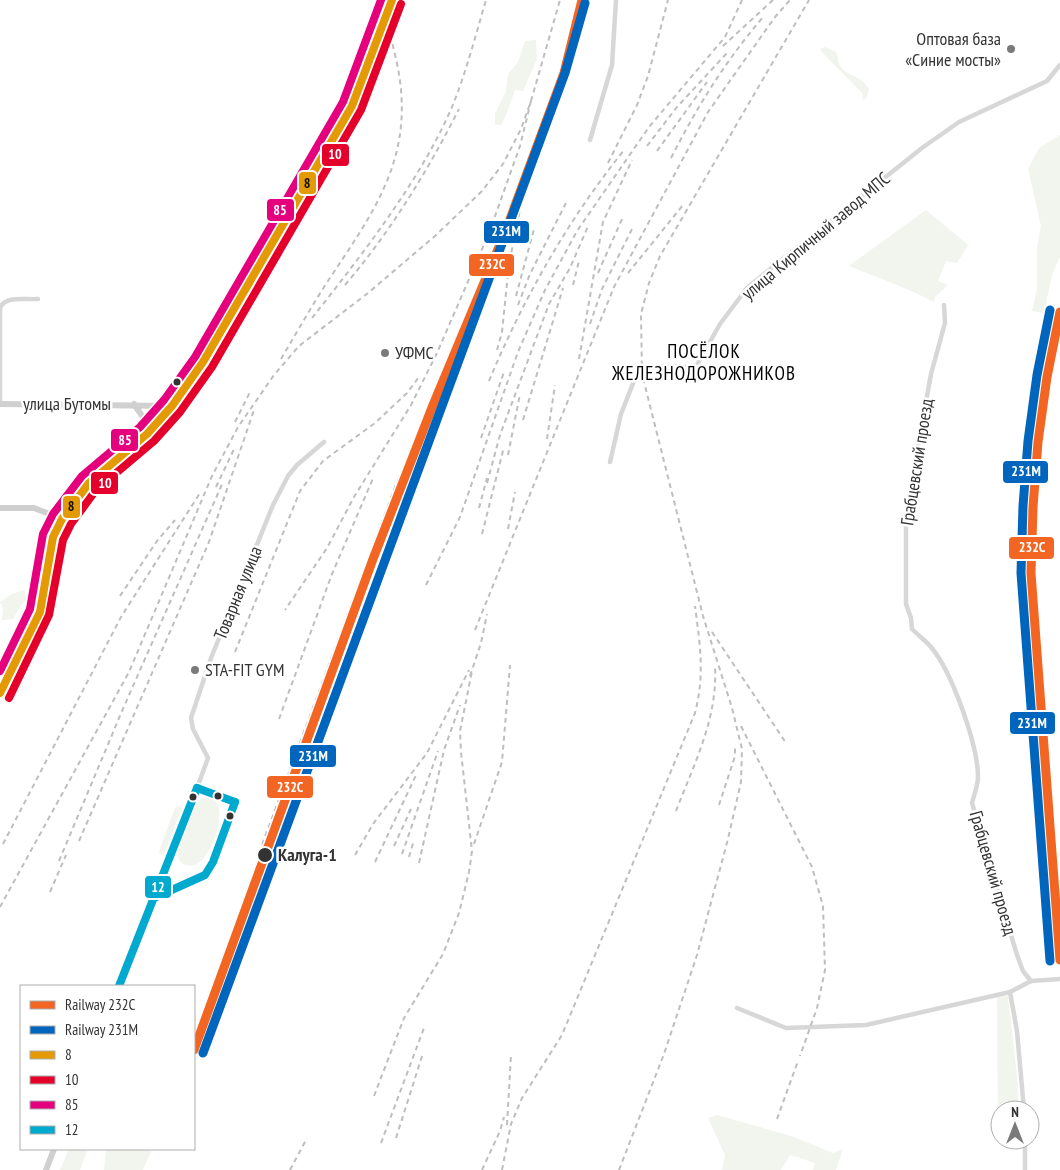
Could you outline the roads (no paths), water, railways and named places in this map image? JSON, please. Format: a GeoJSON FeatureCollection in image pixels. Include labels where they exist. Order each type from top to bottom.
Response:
{"type":"FeatureCollection","features":[{"type":"Feature","properties":{"kind":"main road"},"geometry":{"type":"LineString","coordinates":[[0,693],[26,644],[40,612],[53,537],[62,519],[89,483],[151,429],[172,406],[220,335],[352,106],[392,0]]}},
{"type":"Feature","properties":{"kind":"main road","name":"улица Бутомы"},"geometry":{"type":"LineString","coordinates":[[0,405],[134,404],[172,406]]}},
{"type":"Feature","properties":{"kind":"main road","name":"улица Бутомы"},"geometry":{"type":"LineString","coordinates":[[134,404],[151,429]]}},
{"type":"Feature","properties":{"kind":"main road"},"geometry":{"type":"LineString","coordinates":[[0,508],[34,508],[62,519]]}},
{"type":"Feature","properties":{"kind":"main road"},"geometry":{"type":"LineString","coordinates":[[119,985],[197,788],[235,802],[213,862],[205,875],[154,898]]}},
{"type":"Feature","properties":{"kind":"main road"},"geometry":{"type":"LineString","coordinates":[[46,1170],[54,1150]]}},
{"type":"Feature","properties":{"kind":"street"},"geometry":{"type":"LineString","coordinates":[[590,140],[612,65],[616,0]]}},
{"type":"Feature","properties":{"kind":"street","name":"улица Кирпичный завод МПС"},"geometry":{"type":"LineString","coordinates":[[610,462],[621,414],[634,381],[642,374],[663,366],[687,367],[697,365],[724,319],[747,288],[959,122],[1047,80],[1060,64]]}},
{"type":"Feature","properties":{"kind":"street"},"geometry":{"type":"LineString","coordinates":[[0,405],[0,308],[2,304],[9,300],[38,300]]}},
{"type":"Feature","properties":{"kind":"street","name":"Грабцевский проезд"},"geometry":{"type":"LineString","coordinates":[[944,305],[945,324],[931,374],[906,514],[906,604],[912,629],[932,648],[945,669],[961,706],[976,758],[978,778],[972,803],[1022,971],[1030,981]]}},
{"type":"Feature","properties":{"kind":"street","name":"Товарная улица"},"geometry":{"type":"LineString","coordinates":[[197,788],[208,758],[193,728],[191,718],[211,658],[273,505],[288,476],[297,465],[324,442]]}},
{"type":"Feature","properties":{"kind":"street"},"geometry":{"type":"LineString","coordinates":[[737,1008],[786,1028],[866,1025],[1010,992],[1030,981],[1060,979]]}},
{"type":"Feature","properties":{"kind":"street"},"geometry":{"type":"LineString","coordinates":[[1010,992],[1017,1031],[1023,1100]]}},
{"type":"Feature","properties":{"kind":"street"},"geometry":{"type":"LineString","coordinates":[[1025,1150],[1025,1170]]}},
{"type":"Feature","properties":{"kind":"railway"},"geometry":{"type":"LineString","coordinates":[[281,359],[318,296],[375,207],[387,181],[396,154],[401,125],[401,94],[396,59],[385,21],[373,0]]}},
{"type":"Feature","properties":{"kind":"railway"},"geometry":{"type":"LineString","coordinates":[[312,318],[371,242],[409,187],[426,158],[454,102],[486,0]]}},
{"type":"Feature","properties":{"kind":"railway"},"geometry":{"type":"LineString","coordinates":[[531,101],[560,0]]}},
{"type":"Feature","properties":{"kind":"railway"},"geometry":{"type":"LineString","coordinates":[[608,163],[637,105],[648,76],[668,0]]}},
{"type":"Feature","properties":{"kind":"railway"},"geometry":{"type":"LineString","coordinates":[[426,585],[460,517],[518,352],[545,290],[577,231],[649,127],[725,37],[742,0]]}},
{"type":"Feature","properties":{"kind":"railway"},"geometry":{"type":"LineString","coordinates":[[723,46],[773,0]]}},
{"type":"Feature","properties":{"kind":"railway"},"geometry":{"type":"LineString","coordinates":[[475,630],[614,287],[708,112],[775,17],[790,0]]}},
{"type":"Feature","properties":{"kind":"railway"},"geometry":{"type":"LineString","coordinates":[[619,1170],[664,1054],[697,955],[741,782],[742,749],[732,708],[703,616],[642,374],[641,314],[649,283],[660,256],[809,0]]}},
{"type":"Feature","properties":{"kind":"railway"},"geometry":{"type":"LineString","coordinates":[[671,158],[713,84],[764,16]]}},
{"type":"Feature","properties":{"kind":"railway"},"geometry":{"type":"LineString","coordinates":[[647,146],[677,107],[727,53]]}},
{"type":"Feature","properties":{"kind":"railway"},"geometry":{"type":"LineString","coordinates":[[530,177],[571,66]]}},
{"type":"Feature","properties":{"kind":"railway"},"geometry":{"type":"LineString","coordinates":[[657,151],[707,82]]}},
{"type":"Feature","properties":{"kind":"railway"},"geometry":{"type":"LineString","coordinates":[[0,907],[129,672],[212,476],[238,427],[274,375],[299,346],[368,293],[435,236],[482,191],[503,164],[521,129],[531,101],[520,146],[489,233],[437,353],[411,405],[354,497],[327,548],[285,610]]}},
{"type":"Feature","properties":{"kind":"railway"},"geometry":{"type":"LineString","coordinates":[[345,285],[393,222],[434,155],[459,109]]}},
{"type":"Feature","properties":{"kind":"railway"},"geometry":{"type":"LineString","coordinates":[[489,381],[502,350],[549,260],[604,175],[625,149]]}},
{"type":"Feature","properties":{"kind":"railway"},"geometry":{"type":"LineString","coordinates":[[579,359],[603,222],[632,160]]}},
{"type":"Feature","properties":{"kind":"railway"},"geometry":{"type":"LineString","coordinates":[[497,350],[502,332],[509,264],[528,170]]}},
{"type":"Feature","properties":{"kind":"railway"},"geometry":{"type":"LineString","coordinates":[[518,305],[530,274],[566,203]]}},
{"type":"Feature","properties":{"kind":"railway"},"geometry":{"type":"LineString","coordinates":[[628,273],[683,205]]}},
{"type":"Feature","properties":{"kind":"railway"},"geometry":{"type":"LineString","coordinates":[[598,273],[623,217]]}},
{"type":"Feature","properties":{"kind":"railway"},"geometry":{"type":"LineString","coordinates":[[487,483],[500,435],[549,304],[570,268],[589,224]]}},
{"type":"Feature","properties":{"kind":"railway"},"geometry":{"type":"LineString","coordinates":[[516,296],[534,229]]}},
{"type":"Feature","properties":{"kind":"railway"},"geometry":{"type":"LineString","coordinates":[[590,324],[602,289],[632,229]]}},
{"type":"Feature","properties":{"kind":"railway"},"geometry":{"type":"LineString","coordinates":[[573,285],[579,261]]}},
{"type":"Feature","properties":{"kind":"railway"},"geometry":{"type":"LineString","coordinates":[[523,420],[563,288]]}},
{"type":"Feature","properties":{"kind":"railway"},"geometry":{"type":"LineString","coordinates":[[481,438],[504,372]]}},
{"type":"Feature","properties":{"kind":"railway"},"geometry":{"type":"LineString","coordinates":[[235,652],[300,491],[323,461],[375,423],[407,393],[419,377]]}},
{"type":"Feature","properties":{"kind":"railway"},"geometry":{"type":"LineString","coordinates":[[547,439],[555,385]]}},
{"type":"Feature","properties":{"kind":"railway"},"geometry":{"type":"LineString","coordinates":[[235,422],[250,392]]}},
{"type":"Feature","properties":{"kind":"railway"},"geometry":{"type":"LineString","coordinates":[[508,455],[520,394]]}},
{"type":"Feature","properties":{"kind":"railway"},"geometry":{"type":"LineString","coordinates":[[259,853],[395,487],[433,405]]}},
{"type":"Feature","properties":{"kind":"railway"},"geometry":{"type":"LineString","coordinates":[[79,841],[209,542],[254,410]]}},
{"type":"Feature","properties":{"kind":"railway"},"geometry":{"type":"LineString","coordinates":[[216,487],[235,447]]}},
{"type":"Feature","properties":{"kind":"railway"},"geometry":{"type":"LineString","coordinates":[[482,534],[504,447]]}},
{"type":"Feature","properties":{"kind":"railway"},"geometry":{"type":"LineString","coordinates":[[279,719],[332,574],[374,476]]}},
{"type":"Feature","properties":{"kind":"railway"},"geometry":{"type":"LineString","coordinates":[[479,508],[487,478]]}},
{"type":"Feature","properties":{"kind":"railway"},"geometry":{"type":"LineString","coordinates":[[59,861],[122,711],[223,482]]}},
{"type":"Feature","properties":{"kind":"railway"},"geometry":{"type":"LineString","coordinates":[[508,529],[515,492]]}},
{"type":"Feature","properties":{"kind":"railway"},"geometry":{"type":"LineString","coordinates":[[3,844],[121,617],[200,493]]}},
{"type":"Feature","properties":{"kind":"railway"},"geometry":{"type":"LineString","coordinates":[[120,596],[157,541],[175,520]]}},
{"type":"Feature","properties":{"kind":"railway"},"geometry":{"type":"LineString","coordinates":[[502,1170],[511,1124],[522,1098],[562,1035],[695,713],[701,672],[695,606]]}},
{"type":"Feature","properties":{"kind":"railway"},"geometry":{"type":"LineString","coordinates":[[470,676],[481,643],[487,614]]}},
{"type":"Feature","properties":{"kind":"railway"},"geometry":{"type":"LineString","coordinates":[[712,632],[786,743]]}},
{"type":"Feature","properties":{"kind":"railway"},"geometry":{"type":"LineString","coordinates":[[474,844],[502,762],[510,665]]}},
{"type":"Feature","properties":{"kind":"railway"},"geometry":{"type":"LineString","coordinates":[[676,811],[709,722],[713,704],[715,666]]}},
{"type":"Feature","properties":{"kind":"railway"},"geometry":{"type":"LineString","coordinates":[[355,855],[373,824],[427,753],[469,670]]}},
{"type":"Feature","properties":{"kind":"railway"},"geometry":{"type":"LineString","coordinates":[[374,1096],[404,1018],[443,954],[459,913],[469,872],[472,851],[460,731],[472,671]]}},
{"type":"Feature","properties":{"kind":"railway"},"geometry":{"type":"LineString","coordinates":[[419,863],[444,750],[460,705]]}},
{"type":"Feature","properties":{"kind":"railway"},"geometry":{"type":"LineString","coordinates":[[741,726],[812,867],[823,906],[825,970],[817,1008],[800,1056]]}},
{"type":"Feature","properties":{"kind":"railway"},"geometry":{"type":"LineString","coordinates":[[719,805],[735,756],[735,746]]}},
{"type":"Feature","properties":{"kind":"railway"},"geometry":{"type":"LineString","coordinates":[[402,854],[438,751]]}},
{"type":"Feature","properties":{"kind":"railway"},"geometry":{"type":"LineString","coordinates":[[375,862],[417,773]]}},
{"type":"Feature","properties":{"kind":"railway"},"geometry":{"type":"LineString","coordinates":[[394,846],[411,809]]}},
{"type":"Feature","properties":{"kind":"railway"},"geometry":{"type":"LineString","coordinates":[[409,857],[414,840]]}},
{"type":"Feature","properties":{"kind":"railway"},"geometry":{"type":"LineString","coordinates":[[50,892],[66,855]]}},
{"type":"Feature","properties":{"kind":"railway"},"geometry":{"type":"LineString","coordinates":[[381,1143],[424,1028]]}},
{"type":"Feature","properties":{"kind":"railway"},"geometry":{"type":"LineString","coordinates":[[396,1138],[423,1053]]}},
{"type":"Feature","properties":{"kind":"railway"},"geometry":{"type":"LineString","coordinates":[[507,1125],[511,1055]]}},
{"type":"Feature","properties":{"kind":"railway"},"geometry":{"type":"LineString","coordinates":[[777,1119],[798,1061]]}},
{"type":"Feature","properties":{"kind":"railway"},"geometry":{"type":"LineString","coordinates":[[482,1170],[500,1131],[504,1117]]}},
{"type":"Feature","properties":{"kind":"railway"},"geometry":{"type":"LineString","coordinates":[[290,1170],[307,1138]]}},
{"type":"Feature","properties":{"kind":"rail line","name":"232C"},"geometry":{"type":"LineString","coordinates":[[195,1047],[373,559],[433,405],[506,230],[564,73],[582,0]]}},
{"type":"Feature","properties":{"kind":"rail line","name":"231М"},"geometry":{"type":"LineString","coordinates":[[203,1053],[565,73],[585,3]]}},
{"type":"Feature","properties":{"kind":"rail line","name":"231М"},"geometry":{"type":"LineString","coordinates":[[1050,310],[1037,375],[1028,441],[1023,506],[1021,573],[1050,961]]}},
{"type":"Feature","properties":{"kind":"rail line","name":"232C"},"geometry":{"type":"LineString","coordinates":[[1060,312],[1047,377],[1038,442],[1033,507],[1031,573],[1060,960]]}},
{"type":"Feature","properties":{"kind":"place","name":"Оптовая база «Синие мосты»"},"geometry":{"type":"Point","coordinates":[1011,49]}},
{"type":"Feature","properties":{"kind":"place","name":"УФМС"},"geometry":{"type":"Point","coordinates":[385,353]}},
{"type":"Feature","properties":{"kind":"place","name":"STA-FIT GYM"},"geometry":{"type":"Point","coordinates":[195,670]}},
{"type":"Feature","properties":{"kind":"place","name":"Калуга-1"},"geometry":{"type":"Point","coordinates":[265,855]}},
{"type":"Feature","properties":{"kind":"district","name":"ПОСЁЛОК ЖЕЛЕЗНОДОРОЖНИКОВ"},"geometry":{"type":"Point","coordinates":[704,362]}}]}
